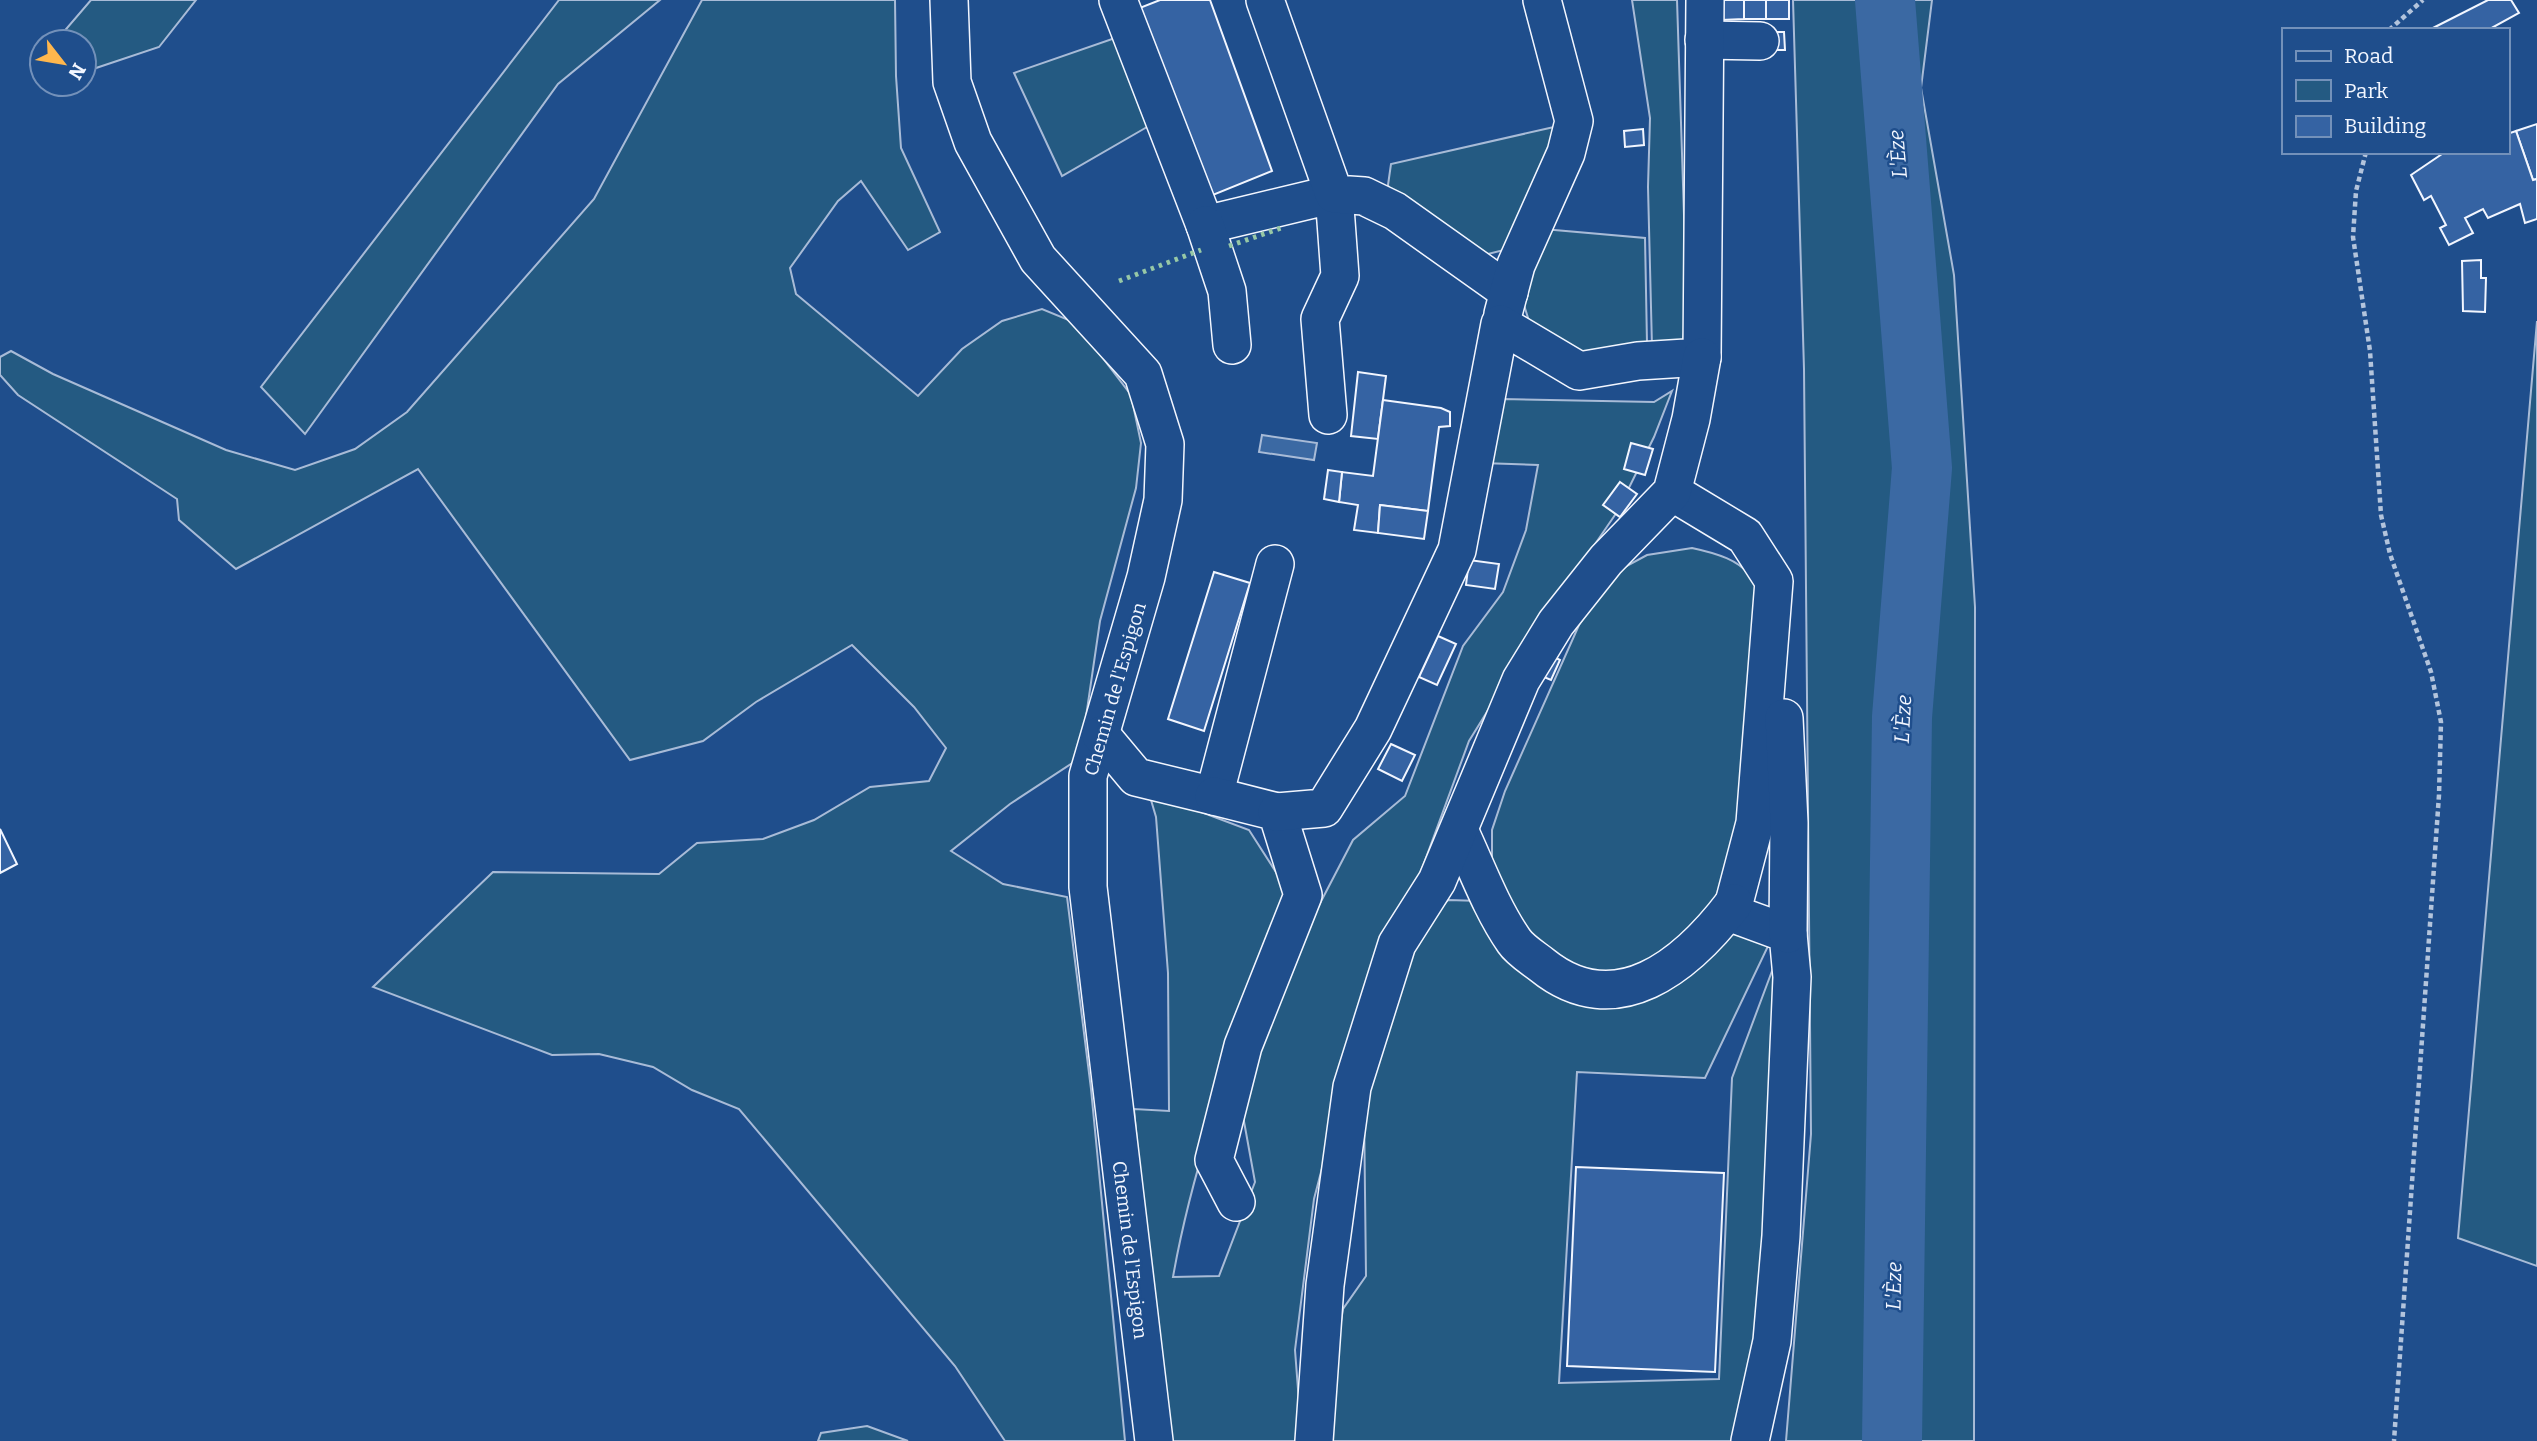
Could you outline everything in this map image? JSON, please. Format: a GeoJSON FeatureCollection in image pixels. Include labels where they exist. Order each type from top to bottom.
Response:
{"type":"FeatureCollection","features":[{"type":"Feature","properties":{"kind":"street","name":"Chemin de l'Espigon"},"geometry":{"type":"LineString","coordinates":[[950,0],[952,82],[973,142],[1038,259],[1143,374],[1165,443],[1163,500],[1146,577],[1088,776],[1088,887],[1154,1441]]}},
{"type":"Feature","properties":{"kind":"street"},"geometry":{"type":"LineString","coordinates":[[1118,0],[1205,225],[1227,291],[1232,345]]}},
{"type":"Feature","properties":{"kind":"street"},"geometry":{"type":"LineString","coordinates":[[1265,0],[1334,194],[1340,276],[1320,319],[1328,415]]}},
{"type":"Feature","properties":{"kind":"street"},"geometry":{"type":"LineString","coordinates":[[1101,735],[1136,777],[1276,812],[1324,808],[1373,729],[1457,550],[1516,265],[1566,153],[1574,121],[1542,0]]}},
{"type":"Feature","properties":{"kind":"street"},"geometry":{"type":"LineString","coordinates":[[1314,1441],[1325,1285],[1352,1087],[1397,944],[1437,881],[1521,680],[1556,623],[1606,560],[1672,492],[1691,419],[1702,357],[1705,0]]}},
{"type":"Feature","properties":{"kind":"street"},"geometry":{"type":"LineString","coordinates":[[1704,40],[1760,41]]}},
{"type":"Feature","properties":{"kind":"street"},"geometry":{"type":"LineString","coordinates":[[1205,225],[1334,194],[1364,196],[1395,211],[1579,371],[1638,361],[1702,357]]}},
{"type":"Feature","properties":{"kind":"street"},"geometry":{"type":"LineString","coordinates":[[1459,830],[1514,943],[1557,977],[1598,992],[1636,986],[1682,960],[1734,903],[1755,822],[1773,581],[1745,536],[1672,492]]}},
{"type":"Feature","properties":{"kind":"street"},"geometry":{"type":"LineString","coordinates":[[1214,796],[1275,564]]}},
{"type":"Feature","properties":{"kind":"street"},"geometry":{"type":"LineString","coordinates":[[1750,1441],[1772,1341],[1781,1236],[1792,977],[1788,934],[1789,823],[1781,656],[1771,620]]}},
{"type":"Feature","properties":{"kind":"street"},"geometry":{"type":"LineString","coordinates":[[1236,1202],[1214,1160],[1243,1046],[1303,895],[1276,812]]}},
{"type":"Feature","properties":{"kind":"street"},"geometry":{"type":"LineString","coordinates":[[1734,903],[1739,916],[1788,934]]}},
{"type":"Feature","properties":{"kind":"path"},"geometry":{"type":"LineString","coordinates":[[2391,28],[2423,0]]}},
{"type":"Feature","properties":{"kind":"path"},"geometry":{"type":"LineString","coordinates":[[2365,154],[2356,191],[2353,237],[2370,351],[2381,514],[2390,554],[2431,672],[2441,722],[2439,795],[2394,1441]]}},
{"type":"Feature","properties":{"kind":"green space"},"geometry":{"type":"Polygon","coordinates":[[[91,0],[196,0],[159,47],[98,67],[98,28],[67,28],[91,0]]]}},
{"type":"Feature","properties":{"kind":"green space"},"geometry":{"type":"Polygon","coordinates":[[[559,0],[660,0],[558,84],[305,434],[261,387],[559,0]]]}},
{"type":"Feature","properties":{"kind":"green space"},"geometry":{"type":"Polygon","coordinates":[[[702,0],[895,0],[901,148],[940,232],[908,250],[861,181],[838,201],[790,268],[796,294],[918,396],[962,349],[1002,321],[1042,309],[1076,323],[1131,395],[1141,443],[1136,488],[1100,621],[1080,758],[1010,804],[951,851],[1003,884],[1067,897],[1091,1089],[1125,1441],[1005,1441],[955,1366],[739,1109],[692,1090],[653,1067],[599,1054],[552,1055],[373,987],[493,872],[659,874],[697,843],[763,839],[814,820],[870,787],[929,781],[946,748],[914,707],[852,645],[756,702],[703,741],[630,760],[418,469],[236,569],[179,520],[177,499],[18,395],[0,375],[0,357],[11,351],[53,374],[226,450],[295,470],[355,449],[407,412],[594,199],[702,0]]]}},
{"type":"Feature","properties":{"kind":"green space"},"geometry":{"type":"Polygon","coordinates":[[[1632,0],[1677,0],[1687,307],[1682,350],[1652,347],[1648,187],[1650,118],[1632,0]]]}},
{"type":"Feature","properties":{"kind":"green space"},"geometry":{"type":"Polygon","coordinates":[[[1793,0],[1932,0],[1921,88],[1954,275],[1975,607],[1974,1441],[1786,1441],[1811,1134],[1804,369],[1793,0]]]}},
{"type":"Feature","properties":{"kind":"green space"},"geometry":{"type":"Polygon","coordinates":[[[1115,38],[1147,113],[1147,127],[1062,176],[1014,73],[1115,38]]]}},
{"type":"Feature","properties":{"kind":"green space"},"geometry":{"type":"Polygon","coordinates":[[[1563,125],[1504,250],[1488,254],[1469,252],[1392,195],[1388,185],[1391,164],[1563,125]]]}},
{"type":"Feature","properties":{"kind":"green space"},"geometry":{"type":"Polygon","coordinates":[[[1543,229],[1645,238],[1647,343],[1572,357],[1529,321],[1523,302],[1543,229]]]}},
{"type":"Feature","properties":{"kind":"green space"},"geometry":{"type":"Polygon","coordinates":[[[2537,321],[2537,1266],[2458,1238],[2537,321]]]}},
{"type":"Feature","properties":{"kind":"green space"},"geometry":{"type":"Polygon","coordinates":[[[1672,391],[1654,437],[1617,512],[1552,607],[1469,741],[1423,866],[1366,1000],[1314,1199],[1295,1350],[1302,1441],[1172,1441],[1153,1318],[1134,1109],[1169,1111],[1168,973],[1156,817],[1151,800],[1140,789],[1249,830],[1290,894],[1209,1131],[1173,1277],[1219,1276],[1255,1182],[1239,1094],[1265,1009],[1353,840],[1405,796],[1463,646],[1503,592],[1526,530],[1538,465],[1482,463],[1502,399],[1654,402],[1672,391]]]}},
{"type":"Feature","properties":{"kind":"green space"},"geometry":{"type":"Polygon","coordinates":[[[1692,548],[1727,558],[1748,573],[1755,584],[1761,614],[1762,634],[1728,886],[1684,949],[1588,981],[1519,929],[1492,867],[1492,830],[1505,791],[1579,625],[1599,593],[1621,569],[1647,555],[1692,548]]]}},
{"type":"Feature","properties":{"kind":"green space"},"geometry":{"type":"Polygon","coordinates":[[[1448,900],[1481,901],[1567,999],[1741,928],[1770,942],[1705,1078],[1577,1072],[1559,1383],[1719,1379],[1732,1078],[1778,955],[1776,1104],[1755,1356],[1735,1441],[1329,1441],[1324,1426],[1343,1309],[1366,1276],[1364,1109],[1417,931],[1448,900]]]}},
{"type":"Feature","properties":{"kind":"green space"},"geometry":{"type":"Polygon","coordinates":[[[867,1426],[908,1441],[818,1441],[821,1433],[867,1426]]]}},
{"type":"Feature","properties":{"kind":"shaded area"},"geometry":{"type":"Polygon","coordinates":[[[1262,435],[1317,443],[1314,460],[1259,452],[1262,435]]]}},
{"type":"Feature","properties":{"kind":"building"},"geometry":{"type":"Polygon","coordinates":[[[1160,0],[1210,0],[1272,171],[1203,199],[1137,9],[1160,0]]]}},
{"type":"Feature","properties":{"kind":"building"},"geometry":{"type":"Polygon","coordinates":[[[1721,0],[1744,0],[1744,19],[1721,20],[1721,0]]]}},
{"type":"Feature","properties":{"kind":"building"},"geometry":{"type":"Polygon","coordinates":[[[1744,0],[1766,0],[1766,19],[1744,19],[1744,0]]]}},
{"type":"Feature","properties":{"kind":"building"},"geometry":{"type":"Polygon","coordinates":[[[1766,0],[1789,0],[1789,19],[1766,19],[1766,0]]]}},
{"type":"Feature","properties":{"kind":"building"},"geometry":{"type":"Polygon","coordinates":[[[2488,0],[2511,0],[2519,13],[2492,28],[2433,28],[2488,0]]]}},
{"type":"Feature","properties":{"kind":"building"},"geometry":{"type":"Polygon","coordinates":[[[1768,32],[1784,32],[1785,50],[1769,50],[1768,32]]]}},
{"type":"Feature","properties":{"kind":"building"},"geometry":{"type":"Polygon","coordinates":[[[2537,124],[2537,179],[2533,180],[2516,131],[2537,124]]]}},
{"type":"Feature","properties":{"kind":"building"},"geometry":{"type":"Polygon","coordinates":[[[1643,129],[1644,145],[1625,147],[1624,131],[1643,129]]]}},
{"type":"Feature","properties":{"kind":"building"},"geometry":{"type":"Polygon","coordinates":[[[2516,131],[2533,180],[2537,179],[2537,219],[2525,223],[2520,204],[2488,218],[2483,209],[2465,218],[2473,233],[2449,245],[2440,228],[2446,225],[2431,196],[2424,200],[2411,175],[2442,154],[2509,154],[2509,133],[2516,131]]]}},
{"type":"Feature","properties":{"kind":"building"},"geometry":{"type":"Polygon","coordinates":[[[2481,260],[2481,278],[2486,278],[2485,312],[2463,311],[2462,261],[2481,260]]]}},
{"type":"Feature","properties":{"kind":"building"},"geometry":{"type":"Polygon","coordinates":[[[1358,372],[1386,376],[1378,439],[1351,436],[1358,372]]]}},
{"type":"Feature","properties":{"kind":"building"},"geometry":{"type":"Polygon","coordinates":[[[1383,400],[1441,408],[1450,412],[1450,426],[1439,427],[1428,511],[1380,505],[1378,533],[1354,530],[1358,505],[1339,502],[1342,472],[1373,476],[1383,400]]]}},
{"type":"Feature","properties":{"kind":"building"},"geometry":{"type":"Polygon","coordinates":[[[1631,443],[1653,449],[1645,475],[1624,469],[1631,443]]]}},
{"type":"Feature","properties":{"kind":"building"},"geometry":{"type":"Polygon","coordinates":[[[1328,470],[1342,472],[1339,502],[1324,499],[1328,470]]]}},
{"type":"Feature","properties":{"kind":"building"},"geometry":{"type":"Polygon","coordinates":[[[1620,482],[1637,494],[1620,517],[1603,505],[1620,482]]]}},
{"type":"Feature","properties":{"kind":"building"},"geometry":{"type":"Polygon","coordinates":[[[1380,505],[1428,511],[1424,539],[1378,533],[1380,505]]]}},
{"type":"Feature","properties":{"kind":"building"},"geometry":{"type":"Polygon","coordinates":[[[1469,560],[1499,564],[1495,589],[1466,585],[1469,560]]]}},
{"type":"Feature","properties":{"kind":"building"},"geometry":{"type":"Polygon","coordinates":[[[1214,572],[1250,583],[1204,731],[1168,719],[1214,572]]]}},
{"type":"Feature","properties":{"kind":"building"},"geometry":{"type":"Polygon","coordinates":[[[1438,636],[1456,644],[1437,685],[1419,677],[1438,636]]]}},
{"type":"Feature","properties":{"kind":"building"},"geometry":{"type":"Polygon","coordinates":[[[1548,654],[1560,660],[1551,680],[1539,675],[1548,654]]]}},
{"type":"Feature","properties":{"kind":"building"},"geometry":{"type":"Polygon","coordinates":[[[1391,744],[1415,755],[1402,781],[1378,769],[1391,744]]]}},
{"type":"Feature","properties":{"kind":"building"},"geometry":{"type":"Polygon","coordinates":[[[0,829],[17,864],[0,873],[0,829]]]}},
{"type":"Feature","properties":{"kind":"building"},"geometry":{"type":"Polygon","coordinates":[[[1576,1167],[1724,1173],[1715,1372],[1567,1366],[1576,1167]]]}},
{"type":"Feature","properties":{"kind":"waterway","name":"L'Èze"},"geometry":{"type":"LineString","coordinates":[[1885,0],[1922,468],[1902,717],[1892,1441]]}},
{"type":"Feature","properties":{"kind":"hedge"},"geometry":{"type":"LineString","coordinates":[[1229,246],[1281,228]]}},
{"type":"Feature","properties":{"kind":"hedge"},"geometry":{"type":"LineString","coordinates":[[1119,281],[1201,250]]}}]}
